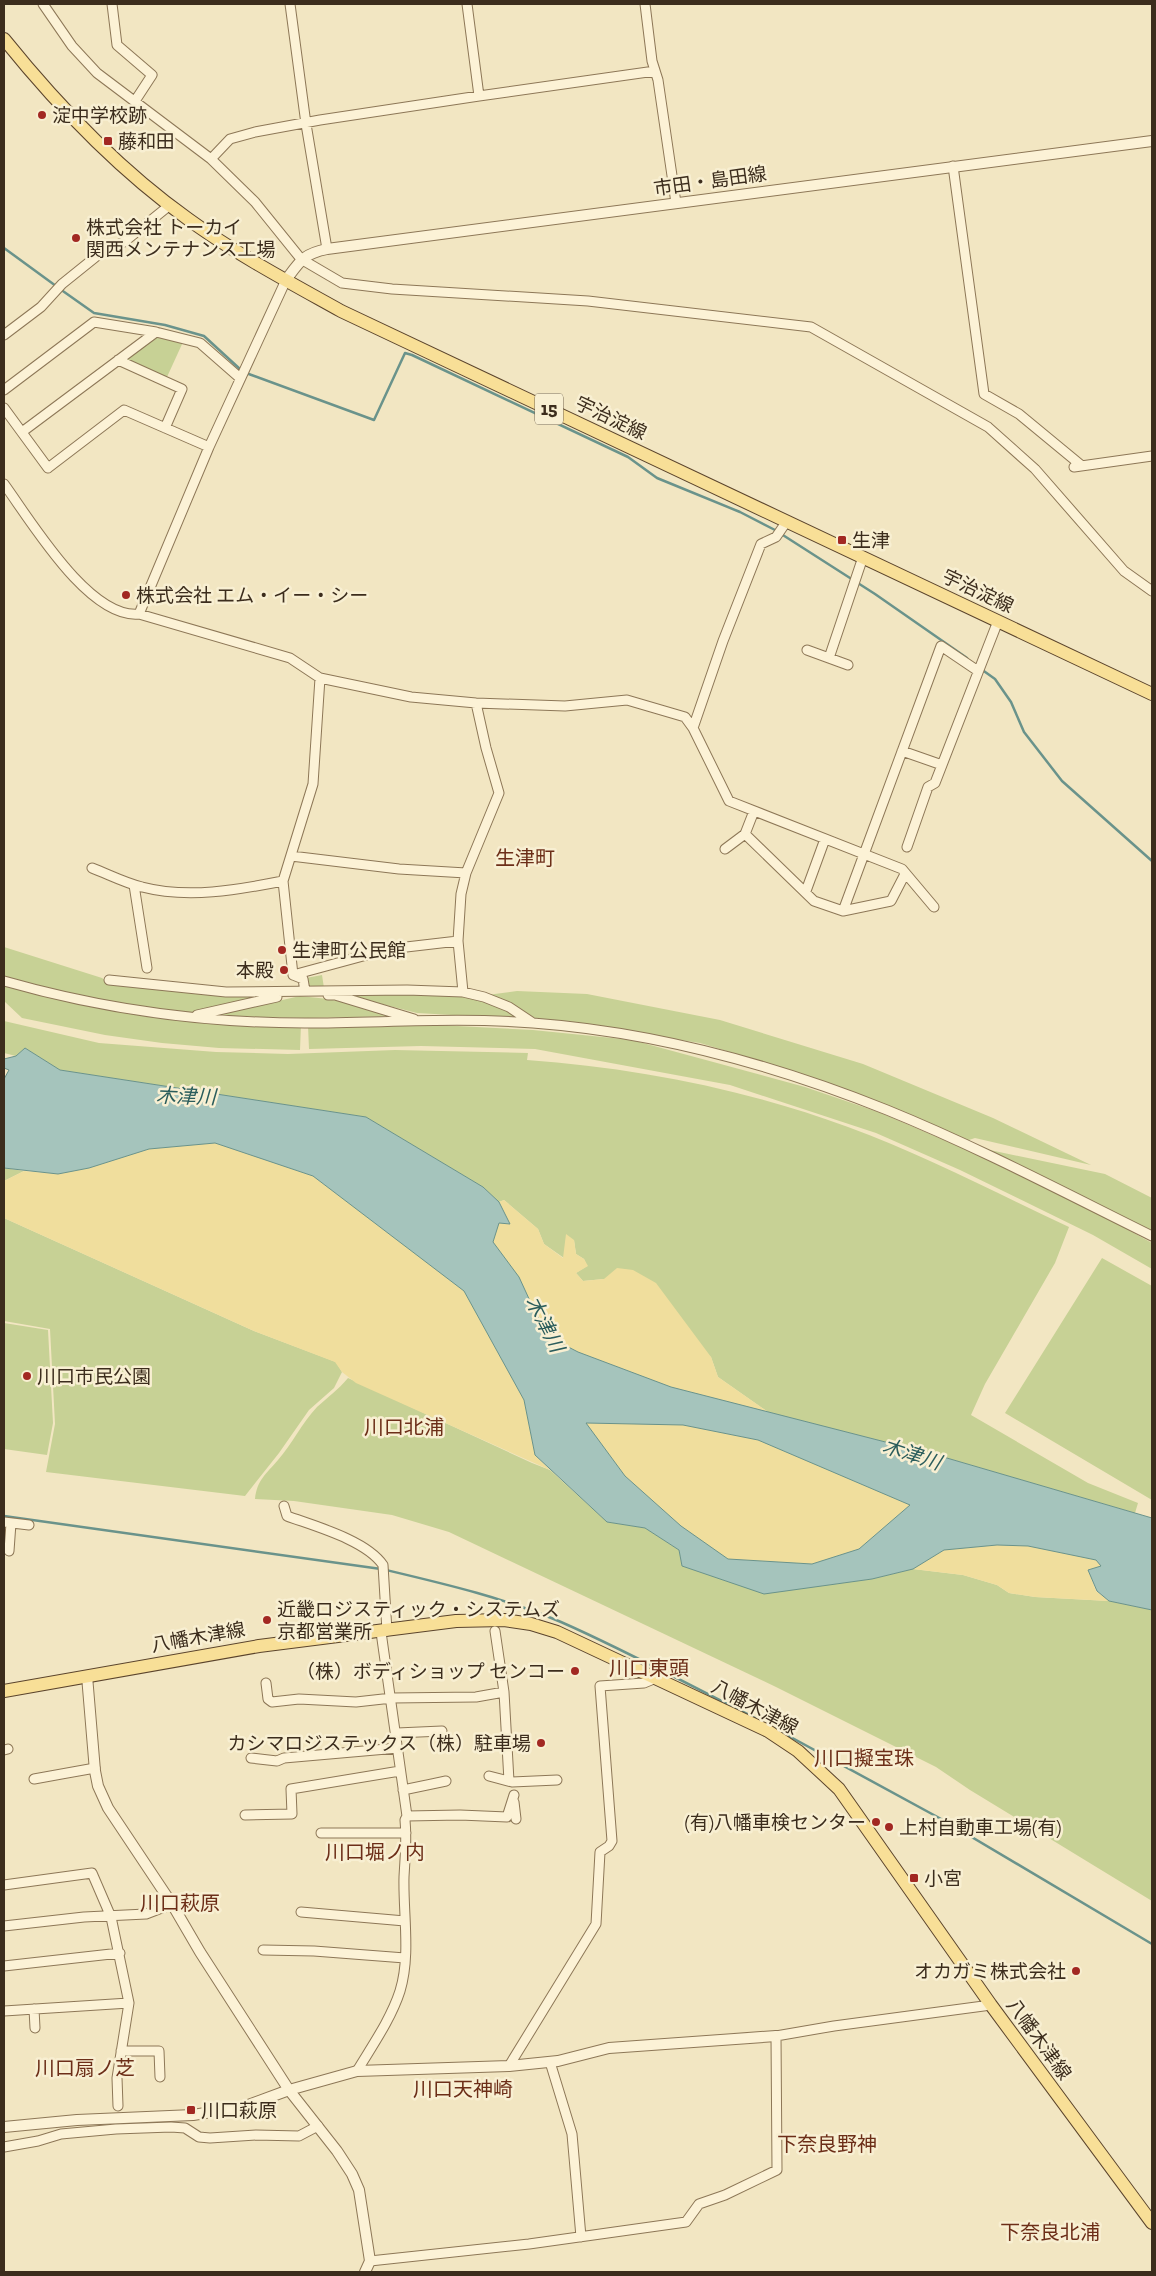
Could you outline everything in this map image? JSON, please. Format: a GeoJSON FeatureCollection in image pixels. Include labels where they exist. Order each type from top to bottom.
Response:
{"type":"FeatureCollection","features":[{"type":"Feature","properties":{"kind":"main road","name":"宇治淀線"},"geometry":{"type":"LineString","coordinates":[[4,39],[67,113],[104,149],[196,225],[286,280],[341,311],[1152,694]]}},
{"type":"Feature","properties":{"kind":"main road","name":"八幡木津線"},"geometry":{"type":"LineString","coordinates":[[4,1691],[259,1646],[456,1621],[485,1619],[531,1624],[557,1632],[768,1731],[798,1751],[823,1773],[839,1789],[992,2005],[1152,2223]]}},
{"type":"Feature","properties":{"kind":"street"},"geometry":{"type":"LineString","coordinates":[[43,4],[72,46],[97,73],[211,159],[254,202],[300,260],[342,283],[392,289],[588,301],[812,327],[988,426],[1035,469],[1124,571],[1152,591]]}},
{"type":"Feature","properties":{"kind":"street"},"geometry":{"type":"LineString","coordinates":[[112,4],[118,45],[152,76],[135,101]]}},
{"type":"Feature","properties":{"kind":"street"},"geometry":{"type":"LineString","coordinates":[[290,4],[306,124],[327,249]]}},
{"type":"Feature","properties":{"kind":"street"},"geometry":{"type":"LineString","coordinates":[[467,4],[480,96]]}},
{"type":"Feature","properties":{"kind":"street"},"geometry":{"type":"LineString","coordinates":[[645,4],[676,203]]}},
{"type":"Feature","properties":{"kind":"street"},"geometry":{"type":"LineString","coordinates":[[211,159],[230,139],[255,132],[480,96],[655,71]]}},
{"type":"Feature","properties":{"kind":"street","name":"市田・島田線"},"geometry":{"type":"LineString","coordinates":[[300,260],[311,252],[327,249],[1152,141]]}},
{"type":"Feature","properties":{"kind":"street"},"geometry":{"type":"LineString","coordinates":[[953,166],[984,394],[1019,414],[1078,466],[1152,456]]}},
{"type":"Feature","properties":{"kind":"street"},"geometry":{"type":"LineString","coordinates":[[4,336],[41,307],[62,284],[102,251],[124,242],[170,205]]}},
{"type":"Feature","properties":{"kind":"street"},"geometry":{"type":"LineString","coordinates":[[139,614],[240,378],[286,280],[300,260]]}},
{"type":"Feature","properties":{"kind":"street"},"geometry":{"type":"LineString","coordinates":[[4,390],[94,322],[156,332],[200,343],[240,378]]}},
{"type":"Feature","properties":{"kind":"street"},"geometry":{"type":"LineString","coordinates":[[22,432],[156,332]]}},
{"type":"Feature","properties":{"kind":"street"},"geometry":{"type":"LineString","coordinates":[[118,360],[182,389],[166,428]]}},
{"type":"Feature","properties":{"kind":"street"},"geometry":{"type":"LineString","coordinates":[[4,408],[48,468],[124,410],[209,447]]}},
{"type":"Feature","properties":{"kind":"street"},"geometry":{"type":"LineString","coordinates":[[4,484],[76,580],[106,605],[132,615],[139,614],[290,658],[320,678],[411,697],[476,703],[565,706],[627,700],[685,718],[693,728],[729,801],[902,869],[934,907]]}},
{"type":"Feature","properties":{"kind":"street"},"geometry":{"type":"LineString","coordinates":[[693,728],[723,640],[761,544],[776,537],[787,521]]}},
{"type":"Feature","properties":{"kind":"street"},"geometry":{"type":"LineString","coordinates":[[829,658],[863,557]]}},
{"type":"Feature","properties":{"kind":"street"},"geometry":{"type":"LineString","coordinates":[[907,847],[928,786],[935,783],[998,621]]}},
{"type":"Feature","properties":{"kind":"street"},"geometry":{"type":"LineString","coordinates":[[843,911],[941,646],[978,671]]}},
{"type":"Feature","properties":{"kind":"street"},"geometry":{"type":"LineString","coordinates":[[807,650],[848,665]]}},
{"type":"Feature","properties":{"kind":"street"},"geometry":{"type":"LineString","coordinates":[[293,975],[283,881],[313,784],[320,678]]}},
{"type":"Feature","properties":{"kind":"street"},"geometry":{"type":"LineString","coordinates":[[463,992],[458,941],[461,894],[466,873],[499,793],[476,703]]}},
{"type":"Feature","properties":{"kind":"street"},"geometry":{"type":"LineString","coordinates":[[902,751],[942,765]]}},
{"type":"Feature","properties":{"kind":"street"},"geometry":{"type":"LineString","coordinates":[[725,848],[745,834],[754,811]]}},
{"type":"Feature","properties":{"kind":"street"},"geometry":{"type":"LineString","coordinates":[[745,834],[806,891],[814,901],[843,911],[891,901],[905,874]]}},
{"type":"Feature","properties":{"kind":"street"},"geometry":{"type":"LineString","coordinates":[[806,891],[825,839]]}},
{"type":"Feature","properties":{"kind":"street"},"geometry":{"type":"LineString","coordinates":[[291,856],[399,868],[466,873]]}},
{"type":"Feature","properties":{"kind":"street"},"geometry":{"type":"LineString","coordinates":[[92,868],[134,885],[166,892],[243,889],[283,881]]}},
{"type":"Feature","properties":{"kind":"street"},"geometry":{"type":"LineString","coordinates":[[134,885],[147,968]]}},
{"type":"Feature","properties":{"kind":"street"},"geometry":{"type":"LineString","coordinates":[[293,975],[389,949],[458,941]]}},
{"type":"Feature","properties":{"kind":"street"},"geometry":{"type":"LineString","coordinates":[[293,975],[303,979],[304,991]]}},
{"type":"Feature","properties":{"kind":"street"},"geometry":{"type":"LineString","coordinates":[[109,980],[226,992],[463,992],[484,997],[509,1007],[533,1023]]}},
{"type":"Feature","properties":{"kind":"street"},"geometry":{"type":"LineString","coordinates":[[4,981],[106,1007],[194,1018],[304,1023],[417,1020],[533,1023],[628,1035],[718,1055],[804,1079],[887,1110],[972,1148],[1152,1236]]}},
{"type":"Feature","properties":{"kind":"street"},"geometry":{"type":"LineString","coordinates":[[194,1018],[195,1015],[304,991],[319,995],[336,995],[417,1020]]}},
{"type":"Feature","properties":{"kind":"street"},"geometry":{"type":"LineString","coordinates":[[284,1506],[287,1516],[339,1536],[372,1552],[383,1565],[384,1631],[407,1816],[405,1820],[405,1958],[400,1990],[389,2015],[357,2071]]}},
{"type":"Feature","properties":{"kind":"street"},"geometry":{"type":"LineString","coordinates":[[9,1551],[8,1523],[29,1525]]}},
{"type":"Feature","properties":{"kind":"street"},"geometry":{"type":"LineString","coordinates":[[495,1631],[504,1692],[510,1782],[514,1796],[516,1819]]}},
{"type":"Feature","properties":{"kind":"street"},"geometry":{"type":"LineString","coordinates":[[87,1676],[95,1768],[98,1786],[108,1808],[172,1904],[204,1959],[289,2090],[347,2166],[359,2190],[370,2261],[365,2272]]}},
{"type":"Feature","properties":{"kind":"street"},"geometry":{"type":"LineString","coordinates":[[509,2066],[596,1924],[600,1852],[610,1846],[612,1841],[600,1686],[644,1683],[656,1678]]}},
{"type":"Feature","properties":{"kind":"street"},"geometry":{"type":"LineString","coordinates":[[266,1683],[268,1699],[272,1702],[299,1699],[338,1702],[392,1698],[476,1696],[504,1692]]}},
{"type":"Feature","properties":{"kind":"street"},"geometry":{"type":"LineString","coordinates":[[396,1733],[442,1731]]}},
{"type":"Feature","properties":{"kind":"street"},"geometry":{"type":"LineString","coordinates":[[251,1758],[277,1760],[398,1748]]}},
{"type":"Feature","properties":{"kind":"street"},"geometry":{"type":"LineString","coordinates":[[34,1779],[95,1768]]}},
{"type":"Feature","properties":{"kind":"street"},"geometry":{"type":"LineString","coordinates":[[245,1815],[292,1814],[291,1789],[400,1771]]}},
{"type":"Feature","properties":{"kind":"street"},"geometry":{"type":"LineString","coordinates":[[489,1776],[510,1782],[557,1780]]}},
{"type":"Feature","properties":{"kind":"street"},"geometry":{"type":"LineString","coordinates":[[403,1790],[446,1781]]}},
{"type":"Feature","properties":{"kind":"street"},"geometry":{"type":"LineString","coordinates":[[407,1816],[460,1815],[507,1818],[514,1796]]}},
{"type":"Feature","properties":{"kind":"street"},"geometry":{"type":"LineString","coordinates":[[321,1833],[406,1833]]}},
{"type":"Feature","properties":{"kind":"street"},"geometry":{"type":"LineString","coordinates":[[4,1885],[92,1873],[111,1917],[129,2003],[117,2078],[118,2106]]}},
{"type":"Feature","properties":{"kind":"street"},"geometry":{"type":"LineString","coordinates":[[4,1926],[84,1917],[146,1914],[172,1904]]}},
{"type":"Feature","properties":{"kind":"street"},"geometry":{"type":"LineString","coordinates":[[301,1912],[405,1921]]}},
{"type":"Feature","properties":{"kind":"street"},"geometry":{"type":"LineString","coordinates":[[263,1950],[314,1951],[405,1958]]}},
{"type":"Feature","properties":{"kind":"street"},"geometry":{"type":"LineString","coordinates":[[4,1966],[120,1953]]}},
{"type":"Feature","properties":{"kind":"street"},"geometry":{"type":"LineString","coordinates":[[4,2011],[129,2003]]}},
{"type":"Feature","properties":{"kind":"street"},"geometry":{"type":"LineString","coordinates":[[4,2127],[77,2120],[193,2115],[243,2107],[289,2090],[357,2071],[509,2066],[550,2062],[609,2048],[776,2036],[834,2026],[992,2005]]}},
{"type":"Feature","properties":{"kind":"street"},"geometry":{"type":"LineString","coordinates":[[34,2009],[35,2028]]}},
{"type":"Feature","properties":{"kind":"street"},"geometry":{"type":"LineString","coordinates":[[370,2261],[581,2237],[686,2222],[699,2204],[726,2195],[777,2170],[776,2036]]}},
{"type":"Feature","properties":{"kind":"street"},"geometry":{"type":"LineString","coordinates":[[121,2051],[159,2051],[160,2076]]}},
{"type":"Feature","properties":{"kind":"street"},"geometry":{"type":"LineString","coordinates":[[550,2062],[572,2134],[581,2237]]}},
{"type":"Feature","properties":{"kind":"street"},"geometry":{"type":"LineString","coordinates":[[4,2147],[38,2141],[62,2134],[116,2128],[185,2128],[199,2137],[210,2138],[256,2135],[299,2136],[318,2126]]}},
{"type":"Feature","properties":{"kind":"green space"},"geometry":{"type":"Polygon","coordinates":[[[162,336],[183,342],[167,377],[124,359],[154,338],[162,336]]]}},
{"type":"Feature","properties":{"kind":"green space"},"geometry":{"type":"Polygon","coordinates":[[[4,947],[102,978],[108,983],[191,993],[267,996],[187,1014],[109,1004],[4,978],[4,947]]]}},
{"type":"Feature","properties":{"kind":"green space"},"geometry":{"type":"Polygon","coordinates":[[[322,975],[324,988],[307,988],[306,978],[322,975]]]}},
{"type":"Feature","properties":{"kind":"green space"},"geometry":{"type":"Polygon","coordinates":[[[4,986],[76,1003],[301,1024],[300,1050],[219,1048],[162,1043],[105,1035],[22,1018],[4,1001],[4,986]]]}},
{"type":"Feature","properties":{"kind":"green space"},"geometry":{"type":"Polygon","coordinates":[[[517,991],[587,994],[720,1020],[863,1064],[993,1118],[1091,1165],[975,1138],[966,1141],[806,1075],[700,1043],[535,1018],[514,1005],[487,995],[517,991]]]}},
{"type":"Feature","properties":{"kind":"green space"},"geometry":{"type":"Polygon","coordinates":[[[339,993],[462,995],[507,1009],[522,1019],[417,1013],[339,993]]]}},
{"type":"Feature","properties":{"kind":"green space"},"geometry":{"type":"Polygon","coordinates":[[[300,996],[328,999],[405,1016],[308,1018],[212,1016],[300,996]]]}},
{"type":"Feature","properties":{"kind":"green space"},"geometry":{"type":"Polygon","coordinates":[[[4,1021],[99,1043],[216,1052],[288,1054],[395,1050],[528,1053],[527,1060],[609,1068],[730,1091],[848,1127],[904,1150],[1069,1227],[1055,1263],[985,1384],[971,1415],[1088,1483],[1138,1503],[1135,1513],[940,1456],[768,1412],[718,1377],[711,1357],[604,1279],[583,1281],[576,1273],[587,1266],[584,1259],[576,1254],[574,1240],[566,1247],[564,1258],[544,1244],[538,1229],[504,1200],[499,1202],[483,1187],[366,1117],[60,1070],[25,1048],[16,1056],[4,1053],[4,1021]]]}},
{"type":"Feature","properties":{"kind":"green space"},"geometry":{"type":"Polygon","coordinates":[[[419,1024],[533,1030],[632,1040],[805,1087],[881,1113],[967,1150],[1101,1215],[1152,1243],[1152,1269],[1093,1235],[960,1170],[876,1133],[730,1085],[535,1049],[421,1046],[309,1049],[308,1026],[419,1024]]]}},
{"type":"Feature","properties":{"kind":"green space"},"geometry":{"type":"Polygon","coordinates":[[[985,1149],[1105,1174],[1152,1198],[1152,1231],[985,1149]]]}},
{"type":"Feature","properties":{"kind":"green space"},"geometry":{"type":"Polygon","coordinates":[[[4,1168],[24,1171],[4,1181],[4,1168]]]}},
{"type":"Feature","properties":{"kind":"green space"},"geometry":{"type":"Polygon","coordinates":[[[4,1218],[254,1331],[336,1362],[342,1372],[334,1388],[309,1410],[279,1453],[245,1496],[46,1472],[55,1424],[50,1329],[4,1321],[4,1218]]]}},
{"type":"Feature","properties":{"kind":"green space"},"geometry":{"type":"Polygon","coordinates":[[[1102,1258],[1152,1286],[1152,1500],[1005,1413],[1102,1258]]]}},
{"type":"Feature","properties":{"kind":"green space","name":"川口市民公園"},"geometry":{"type":"Polygon","coordinates":[[[4,1323],[48,1330],[53,1423],[47,1455],[4,1449],[4,1323]]]}},
{"type":"Feature","properties":{"kind":"green space"},"geometry":{"type":"Polygon","coordinates":[[[348,1378],[550,1470],[607,1522],[645,1528],[679,1550],[682,1566],[764,1593],[872,1579],[913,1569],[963,1575],[997,1585],[1009,1593],[1035,1597],[1109,1601],[1152,1610],[1152,1901],[970,1790],[936,1767],[776,1687],[449,1532],[392,1515],[294,1501],[255,1499],[256,1492],[263,1478],[283,1454],[312,1413],[348,1378]]]}},
{"type":"Feature","properties":{"kind":"sand"},"geometry":{"type":"Polygon","coordinates":[[[215,1143],[313,1176],[464,1291],[524,1400],[535,1455],[550,1470],[356,1383],[342,1372],[335,1362],[254,1331],[4,1218],[4,1181],[24,1171],[58,1174],[89,1168],[149,1149],[215,1143]]]}},
{"type":"Feature","properties":{"kind":"sand"},"geometry":{"type":"Polygon","coordinates":[[[504,1200],[538,1229],[544,1244],[563,1258],[566,1234],[574,1240],[576,1254],[584,1259],[588,1266],[576,1273],[583,1281],[604,1279],[617,1268],[633,1270],[656,1283],[711,1357],[718,1377],[768,1412],[671,1387],[578,1352],[553,1339],[493,1242],[499,1223],[510,1224],[499,1202],[504,1200]]]}},
{"type":"Feature","properties":{"kind":"sand"},"geometry":{"type":"Polygon","coordinates":[[[586,1423],[683,1425],[758,1440],[910,1505],[859,1549],[812,1564],[728,1559],[681,1526],[625,1476],[586,1423]]]}},
{"type":"Feature","properties":{"kind":"sand"},"geometry":{"type":"Polygon","coordinates":[[[997,1545],[1028,1546],[1096,1560],[1102,1566],[1088,1570],[1096,1591],[1109,1601],[1035,1597],[1009,1593],[997,1585],[963,1575],[913,1569],[944,1550],[997,1545]]]}},
{"type":"Feature","properties":{"kind":"water","name":"木津川"},"geometry":{"type":"Polygon","coordinates":[[[25,1048],[60,1070],[366,1117],[483,1187],[499,1202],[510,1224],[499,1223],[493,1242],[519,1277],[536,1314],[553,1339],[578,1352],[671,1387],[940,1456],[1152,1518],[1152,1610],[1109,1601],[1097,1591],[1088,1570],[1101,1566],[1096,1560],[1028,1546],[997,1545],[944,1550],[913,1569],[872,1579],[764,1594],[682,1566],[679,1550],[645,1528],[607,1522],[535,1455],[524,1400],[464,1291],[313,1176],[215,1143],[149,1149],[89,1168],[58,1174],[4,1168],[4,1079],[9,1070],[4,1068],[4,1059],[16,1056],[25,1048]],[[586,1423],[625,1476],[681,1526],[728,1559],[812,1564],[859,1549],[910,1505],[758,1440],[683,1425],[586,1423]]]}},
{"type":"Feature","properties":{"kind":"waterway"},"geometry":{"type":"LineString","coordinates":[[4,248],[56,286]]}},
{"type":"Feature","properties":{"kind":"waterway"},"geometry":{"type":"LineString","coordinates":[[60,289],[94,313],[165,325],[204,336],[241,370]]}},
{"type":"Feature","properties":{"kind":"waterway"},"geometry":{"type":"LineString","coordinates":[[246,373],[374,420],[405,353],[412,355],[628,457],[657,478],[740,512],[775,530],[875,594],[967,658]]}},
{"type":"Feature","properties":{"kind":"waterway"},"geometry":{"type":"LineString","coordinates":[[981,669],[995,679],[1011,702],[1024,732],[1062,781],[1152,861]]}},
{"type":"Feature","properties":{"kind":"waterway"},"geometry":{"type":"LineString","coordinates":[[4,1516],[381,1569]]}},
{"type":"Feature","properties":{"kind":"waterway"},"geometry":{"type":"LineString","coordinates":[[386,1570],[475,1592],[540,1613],[610,1645],[755,1718]]}},
{"type":"Feature","properties":{"kind":"waterway"},"geometry":{"type":"LineString","coordinates":[[774,1728],[943,1820],[1152,1944]]}},
{"type":"Feature","properties":{"kind":"place","name":"淀中学校跡"},"geometry":{"type":"Point","coordinates":[42,115]}},
{"type":"Feature","properties":{"kind":"place","name":"藤和田"},"geometry":{"type":"Point","coordinates":[108,141]}},
{"type":"Feature","properties":{"kind":"place","name":"株式会社 トーカイ 関西メンテナンス工場"},"geometry":{"type":"Point","coordinates":[76,238]}},
{"type":"Feature","properties":{"kind":"place","name":"生津"},"geometry":{"type":"Point","coordinates":[842,540]}},
{"type":"Feature","properties":{"kind":"place","name":"株式会社 エム・イー・シー"},"geometry":{"type":"Point","coordinates":[126,595]}},
{"type":"Feature","properties":{"kind":"place","name":"生津町公民館"},"geometry":{"type":"Point","coordinates":[282,950]}},
{"type":"Feature","properties":{"kind":"place","name":"本殿"},"geometry":{"type":"Point","coordinates":[284,970]}},
{"type":"Feature","properties":{"kind":"place","name":"川口市民公園"},"geometry":{"type":"Point","coordinates":[27,1376]}},
{"type":"Feature","properties":{"kind":"place","name":"近畿ロジスティック・システムズ 京都営業所"},"geometry":{"type":"Point","coordinates":[267,1620]}},
{"type":"Feature","properties":{"kind":"place","name":"（株）ボディショップ センコー"},"geometry":{"type":"Point","coordinates":[575,1671]}},
{"type":"Feature","properties":{"kind":"place","name":"カシマロジステックス（株）駐車場"},"geometry":{"type":"Point","coordinates":[541,1743]}},
{"type":"Feature","properties":{"kind":"place","name":"(有)八幡車検センター"},"geometry":{"type":"Point","coordinates":[876,1822]}},
{"type":"Feature","properties":{"kind":"place","name":"上村自動車工場(有)"},"geometry":{"type":"Point","coordinates":[889,1827]}},
{"type":"Feature","properties":{"kind":"place","name":"小宮"},"geometry":{"type":"Point","coordinates":[914,1878]}},
{"type":"Feature","properties":{"kind":"place","name":"オカガミ株式会社"},"geometry":{"type":"Point","coordinates":[1076,1971]}},
{"type":"Feature","properties":{"kind":"place","name":"川口萩原"},"geometry":{"type":"Point","coordinates":[191,2110]}},
{"type":"Feature","properties":{"kind":"district","name":"生津町"},"geometry":{"type":"Point","coordinates":[525,858]}},
{"type":"Feature","properties":{"kind":"district","name":"川口北浦"},"geometry":{"type":"Point","coordinates":[404,1427]}},
{"type":"Feature","properties":{"kind":"district","name":"川口東頭"},"geometry":{"type":"Point","coordinates":[649,1668]}},
{"type":"Feature","properties":{"kind":"district","name":"川口擬宝珠"},"geometry":{"type":"Point","coordinates":[864,1758]}},
{"type":"Feature","properties":{"kind":"district","name":"川口堀ノ内"},"geometry":{"type":"Point","coordinates":[375,1852]}},
{"type":"Feature","properties":{"kind":"district","name":"川口萩原"},"geometry":{"type":"Point","coordinates":[180,1903]}},
{"type":"Feature","properties":{"kind":"district","name":"川口扇ノ芝"},"geometry":{"type":"Point","coordinates":[85,2068]}},
{"type":"Feature","properties":{"kind":"district","name":"川口天神崎"},"geometry":{"type":"Point","coordinates":[463,2089]}},
{"type":"Feature","properties":{"kind":"district","name":"下奈良野神"},"geometry":{"type":"Point","coordinates":[827,2144]}},
{"type":"Feature","properties":{"kind":"district","name":"下奈良北浦"},"geometry":{"type":"Point","coordinates":[1050,2232]}}]}
